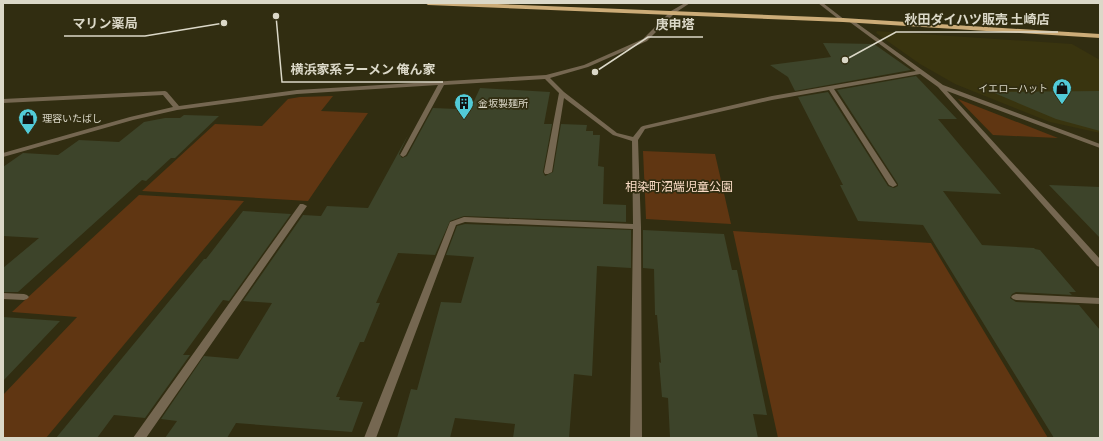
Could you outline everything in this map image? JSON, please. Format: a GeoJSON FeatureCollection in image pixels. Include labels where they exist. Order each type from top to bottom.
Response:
{"type":"FeatureCollection","features":[{"type":"Feature","properties":{"kind":"highway"},"geometry":{"type":"LineString","coordinates":[[428,3],[846,20],[1100,36]]}},
{"type":"Feature","properties":{"kind":"street"},"geometry":{"type":"LineString","coordinates":[[3,155],[132,118],[177,108],[296,92],[546,76],[586,66],[645,40],[673,12],[688,3]]}},
{"type":"Feature","properties":{"kind":"street"},"geometry":{"type":"LineString","coordinates":[[820,3],[940,86],[1100,264]]}},
{"type":"Feature","properties":{"kind":"street"},"geometry":{"type":"LineString","coordinates":[[636,438],[637,227],[635,140],[643,128],[772,98],[921,72]]}},
{"type":"Feature","properties":{"kind":"street"},"geometry":{"type":"LineString","coordinates":[[546,76],[562,93],[615,134],[635,140]]}},
{"type":"Feature","properties":{"kind":"street"},"geometry":{"type":"LineString","coordinates":[[403,155],[442,83]]}},
{"type":"Feature","properties":{"kind":"street"},"geometry":{"type":"LineString","coordinates":[[940,86],[1100,146]]}},
{"type":"Feature","properties":{"kind":"street"},"geometry":{"type":"LineString","coordinates":[[831,88],[893,185]]}},
{"type":"Feature","properties":{"kind":"street"},"geometry":{"type":"LineString","coordinates":[[3,101],[165,92],[177,108]]}},
{"type":"Feature","properties":{"kind":"street"},"geometry":{"type":"LineString","coordinates":[[548,172],[562,93]]}},
{"type":"Feature","properties":{"kind":"street"},"geometry":{"type":"LineString","coordinates":[[139,438],[303,206]]}},
{"type":"Feature","properties":{"kind":"street"},"geometry":{"type":"LineString","coordinates":[[370,438],[453,224],[464,219],[637,227]]}},
{"type":"Feature","properties":{"kind":"street"},"geometry":{"type":"LineString","coordinates":[[3,296],[24,298]]}},
{"type":"Feature","properties":{"kind":"street"},"geometry":{"type":"LineString","coordinates":[[1016,297],[1100,301]]}},
{"type":"Feature","properties":{"kind":"shaded area"},"geometry":{"type":"Polygon","coordinates":[[[877,31],[1072,44],[1100,60],[1100,133],[1050,122],[955,84],[920,64],[876,33],[877,31]]]}},
{"type":"Feature","properties":{"kind":"green space"},"geometry":{"type":"Polygon","coordinates":[[[333,96],[321,111],[368,113],[308,201],[142,191],[215,124],[262,126],[288,99],[333,96]]]}},
{"type":"Feature","properties":{"kind":"green space"},"geometry":{"type":"Polygon","coordinates":[[[958,99],[1058,138],[993,135],[958,99]]]}},
{"type":"Feature","properties":{"kind":"green space","name":"相染町沼端児童公園"},"geometry":{"type":"Polygon","coordinates":[[[643,151],[715,154],[731,224],[646,219],[643,151]]]}},
{"type":"Feature","properties":{"kind":"green space"},"geometry":{"type":"Polygon","coordinates":[[[139,195],[244,201],[46,438],[3,438],[3,395],[77,317],[12,312],[139,195]]]}},
{"type":"Feature","properties":{"kind":"green space"},"geometry":{"type":"Polygon","coordinates":[[[733,231],[931,243],[1048,438],[778,438],[733,231]]]}},
{"type":"Feature","properties":{"kind":"building"},"geometry":{"type":"Polygon","coordinates":[[[823,43],[874,44],[911,70],[795,91],[788,77],[770,65],[831,57],[823,43]]]}},
{"type":"Feature","properties":{"kind":"building"},"geometry":{"type":"Polygon","coordinates":[[[916,76],[957,119],[938,119],[1001,194],[943,191],[982,245],[1034,248],[1040,250],[1076,292],[1069,292],[1072,295],[1016,292],[1012,294],[1010,298],[1016,302],[1079,305],[1100,330],[1100,438],[1054,438],[923,225],[858,221],[840,185],[843,185],[798,97],[828,92],[888,186],[894,188],[898,186],[898,184],[837,90],[916,76]]]}},
{"type":"Feature","properties":{"kind":"building"},"geometry":{"type":"Polygon","coordinates":[[[480,88],[550,92],[544,124],[552,124],[543,172],[545,176],[553,172],[561,124],[587,125],[586,131],[593,131],[593,135],[600,135],[598,166],[604,167],[603,204],[626,205],[626,222],[464,216],[450,221],[435,255],[398,253],[376,303],[380,303],[364,342],[360,342],[336,397],[340,397],[339,400],[363,402],[352,432],[236,423],[227,438],[165,438],[177,421],[161,419],[204,356],[238,359],[272,303],[243,301],[303,215],[321,216],[327,206],[368,208],[408,135],[399,154],[402,158],[407,156],[433,108],[457,109],[461,101],[474,101],[480,88]]]}},
{"type":"Feature","properties":{"kind":"building","name":"イエローハット"},"geometry":{"type":"Polygon","coordinates":[[[1100,91],[1100,131],[1056,119],[992,92],[1100,91]]]}},
{"type":"Feature","properties":{"kind":"building"},"geometry":{"type":"Polygon","coordinates":[[[184,115],[219,116],[175,158],[171,158],[146,181],[142,180],[18,292],[3,292],[3,268],[39,238],[3,236],[3,167],[23,153],[58,155],[79,140],[119,142],[144,122],[165,118],[180,118],[184,115]]]}},
{"type":"Feature","properties":{"kind":"building"},"geometry":{"type":"Polygon","coordinates":[[[1049,185],[1100,187],[1100,238],[1049,185]]]}},
{"type":"Feature","properties":{"kind":"building"},"geometry":{"type":"Polygon","coordinates":[[[243,211],[291,214],[229,301],[223,300],[183,355],[190,355],[145,418],[114,415],[97,438],[56,438],[204,259],[206,259],[243,211]]]}},
{"type":"Feature","properties":{"kind":"building"},"geometry":{"type":"Polygon","coordinates":[[[465,224],[631,230],[631,268],[597,266],[592,376],[574,374],[569,438],[513,438],[515,424],[455,418],[450,438],[397,438],[411,389],[417,390],[441,302],[461,303],[474,257],[446,255],[457,226],[465,224]]]}},
{"type":"Feature","properties":{"kind":"building"},"geometry":{"type":"Polygon","coordinates":[[[643,230],[724,234],[732,270],[737,270],[767,415],[753,414],[758,438],[670,438],[668,398],[662,397],[657,315],[655,315],[654,269],[643,268],[643,230]]]}},
{"type":"Feature","properties":{"kind":"building"},"geometry":{"type":"Polygon","coordinates":[[[3,317],[60,321],[3,381],[3,317]]]}},
{"type":"Feature","properties":{"kind":"place","name":"横浜家系ラーメン 俺ん家"},"geometry":{"type":"Point","coordinates":[276,16]}},
{"type":"Feature","properties":{"kind":"place","name":"マリン薬局"},"geometry":{"type":"Point","coordinates":[224,23]}},
{"type":"Feature","properties":{"kind":"place","name":"秋田ダイハツ販売 土崎店"},"geometry":{"type":"Point","coordinates":[845,60]}},
{"type":"Feature","properties":{"kind":"place","name":"庚申塔"},"geometry":{"type":"Point","coordinates":[595,72]}},
{"type":"Feature","properties":{"kind":"place","name":"イエローハット"},"geometry":{"type":"Point","coordinates":[1062,105]}},
{"type":"Feature","properties":{"kind":"place","name":"金坂製麺所"},"geometry":{"type":"Point","coordinates":[464,120]}},
{"type":"Feature","properties":{"kind":"place","name":"理容いたばし"},"geometry":{"type":"Point","coordinates":[28,135]}}]}
